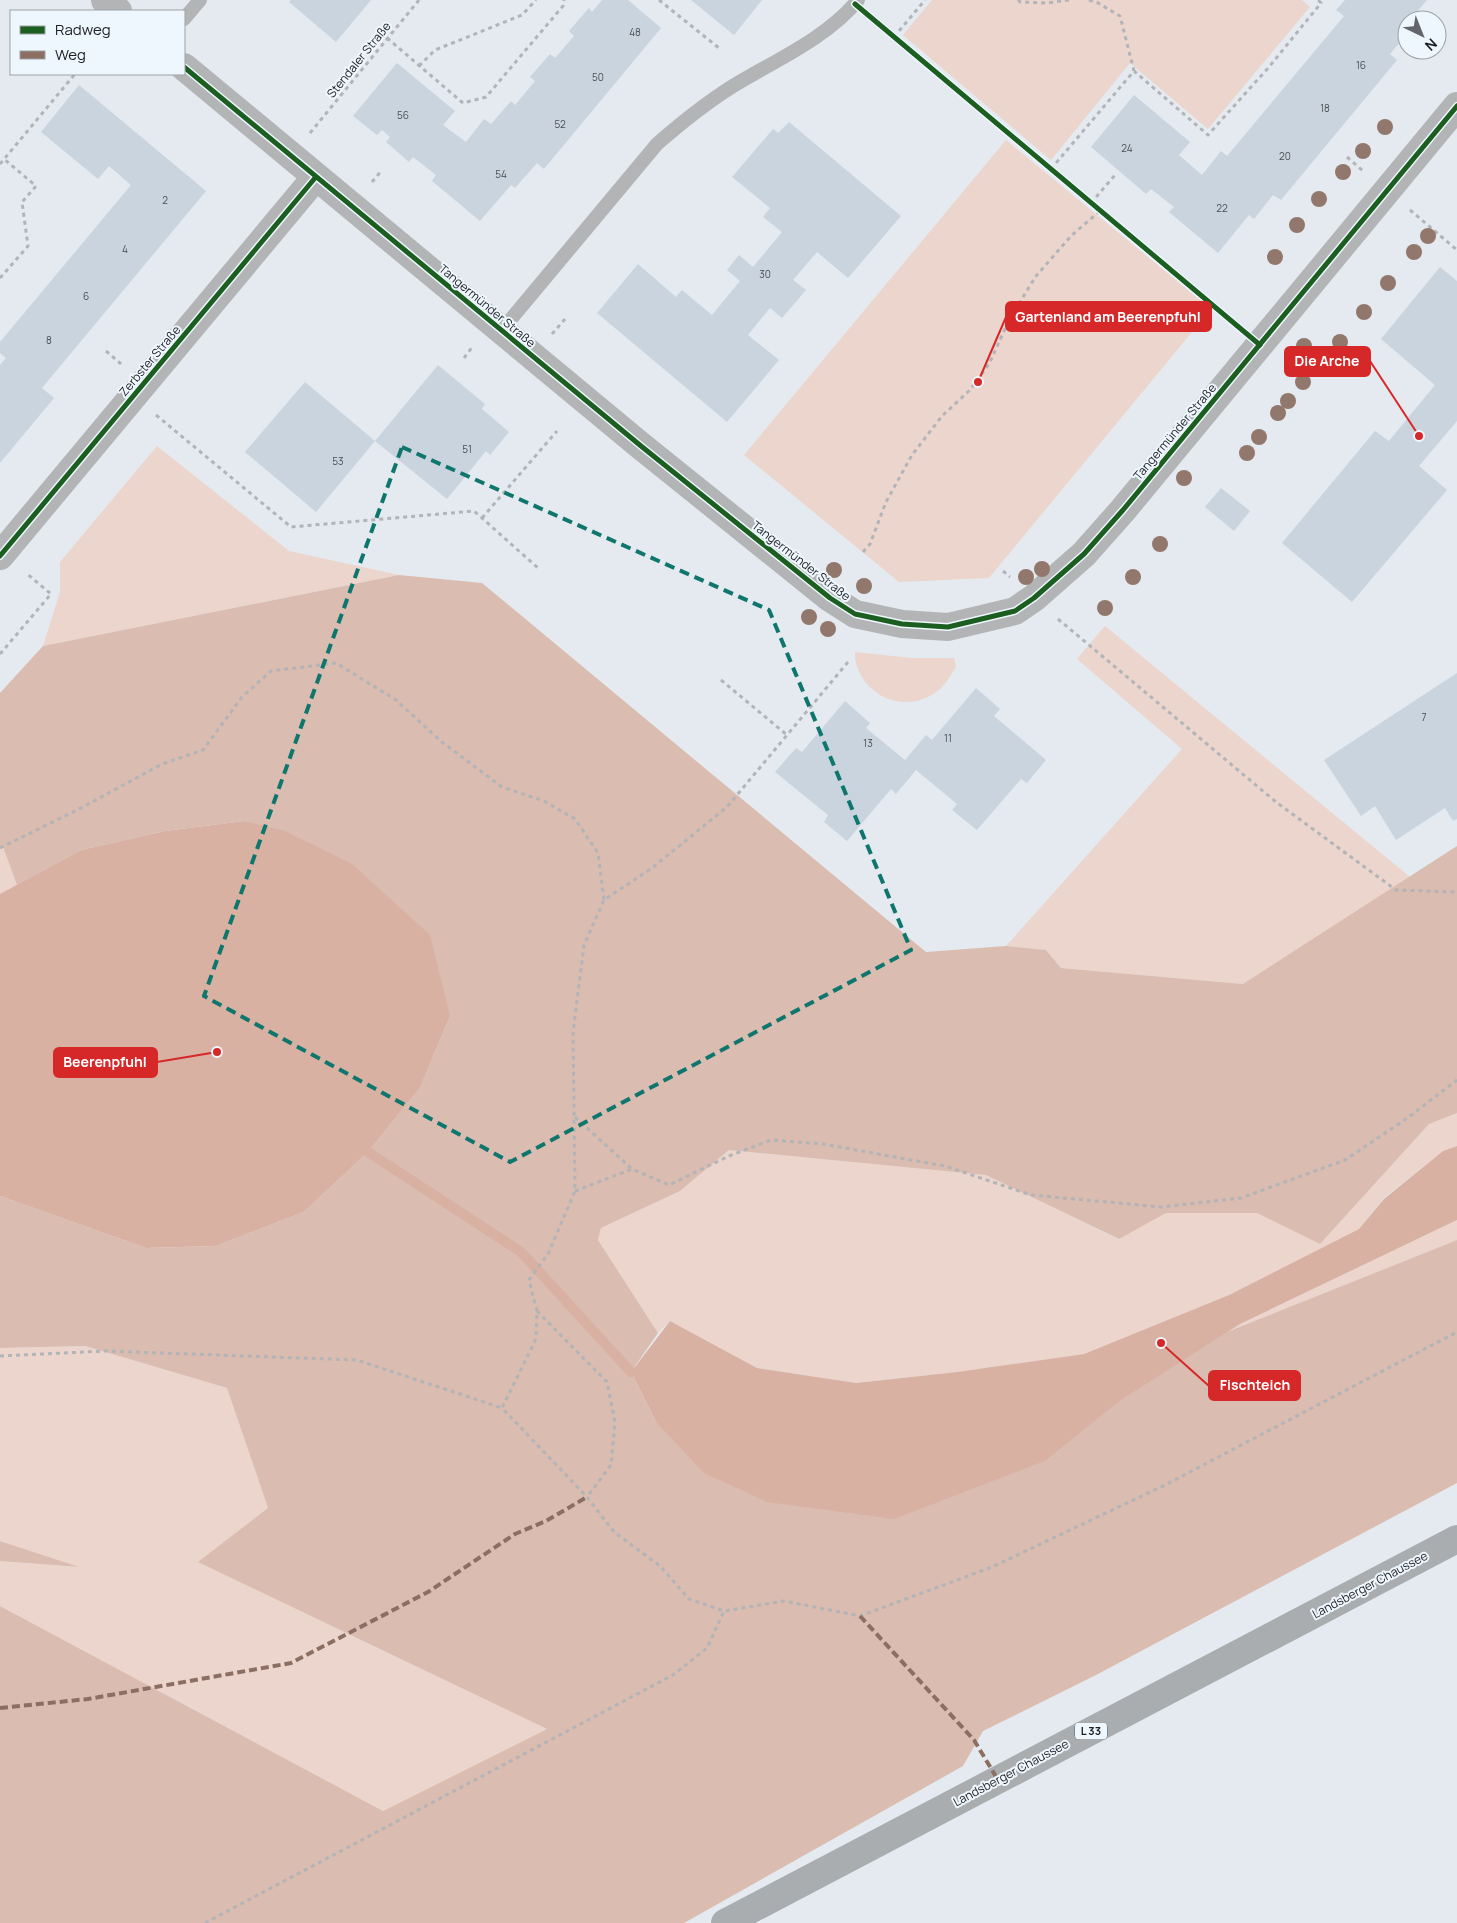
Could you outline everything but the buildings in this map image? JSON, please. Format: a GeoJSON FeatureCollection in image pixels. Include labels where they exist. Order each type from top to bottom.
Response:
{"type":"FeatureCollection","features":[{"type":"Feature","properties":{"kind":"main road","name":"Landsberger Chaussee"},"geometry":{"type":"LineString","coordinates":[[725,1923],[1457,1539]]}},
{"type":"Feature","properties":{"kind":"street"},"geometry":{"type":"LineString","coordinates":[[104,0],[117,10]]}},
{"type":"Feature","properties":{"kind":"street","name":"Tangermünder Straße"},"geometry":{"type":"LineString","coordinates":[[185,68],[501,332],[804,578],[855,614],[902,624],[948,627],[1015,611],[1034,598],[1084,554],[1457,106]]}},
{"type":"Feature","properties":{"kind":"street","name":"Zerbster Straße"},"geometry":{"type":"LineString","coordinates":[[0,556],[315,178]]}},
{"type":"Feature","properties":{"kind":"lane"},"geometry":{"type":"LineString","coordinates":[[185,18],[200,0]]}},
{"type":"Feature","properties":{"kind":"lane","name":"Tangermünder Straße"},"geometry":{"type":"LineString","coordinates":[[501,332],[657,144],[684,120],[732,87],[780,60],[834,24],[858,0]]}},
{"type":"Feature","properties":{"kind":"path"},"geometry":{"type":"LineString","coordinates":[[419,66],[434,50],[522,15],[536,0]]}},
{"type":"Feature","properties":{"kind":"path"},"geometry":{"type":"LineString","coordinates":[[387,38],[463,103],[486,97],[563,6],[564,0]]}},
{"type":"Feature","properties":{"kind":"path"},"geometry":{"type":"LineString","coordinates":[[660,0],[719,48]]}},
{"type":"Feature","properties":{"kind":"path"},"geometry":{"type":"LineString","coordinates":[[894,37],[925,0]]}},
{"type":"Feature","properties":{"kind":"path"},"geometry":{"type":"LineString","coordinates":[[1018,0],[1020,2],[1047,3],[1069,0]]}},
{"type":"Feature","properties":{"kind":"path"},"geometry":{"type":"LineString","coordinates":[[1088,0],[1098,2],[1120,16],[1134,71],[1208,135],[1269,67],[1321,3],[1318,0]]}},
{"type":"Feature","properties":{"kind":"path"},"geometry":{"type":"LineString","coordinates":[[1050,169],[1134,71]]}},
{"type":"Feature","properties":{"kind":"path"},"geometry":{"type":"LineString","coordinates":[[0,164],[74,75]]}},
{"type":"Feature","properties":{"kind":"path"},"geometry":{"type":"LineString","coordinates":[[0,278],[28,246],[22,202],[36,186],[4,158]]}},
{"type":"Feature","properties":{"kind":"path"},"geometry":{"type":"LineString","coordinates":[[1091,203],[1115,175]]}},
{"type":"Feature","properties":{"kind":"path"},"geometry":{"type":"LineString","coordinates":[[862,552],[870,544],[886,502],[912,455],[942,416],[970,390],[989,364],[1010,318],[1036,276],[1072,235],[1100,211]]}},
{"type":"Feature","properties":{"kind":"path"},"geometry":{"type":"LineString","coordinates":[[1436,232],[1457,250]]}},
{"type":"Feature","properties":{"kind":"path"},"geometry":{"type":"LineString","coordinates":[[552,334],[565,319]]}},
{"type":"Feature","properties":{"kind":"path"},"geometry":{"type":"LineString","coordinates":[[134,396],[291,527],[474,511],[538,568]]}},
{"type":"Feature","properties":{"kind":"path"},"geometry":{"type":"LineString","coordinates":[[482,518],[557,431]]}},
{"type":"Feature","properties":{"kind":"path"},"geometry":{"type":"LineString","coordinates":[[0,654],[51,594],[36,581]]}},
{"type":"Feature","properties":{"kind":"path"},"geometry":{"type":"LineString","coordinates":[[1034,598],[1276,802],[1396,890],[1457,892]]}},
{"type":"Feature","properties":{"kind":"path"},"geometry":{"type":"LineString","coordinates":[[604,900],[652,868],[727,807],[848,662]]}},
{"type":"Feature","properties":{"kind":"path"},"geometry":{"type":"LineString","coordinates":[[0,848],[81,808],[162,764],[203,750],[242,697],[271,671],[336,663],[396,700],[442,742],[502,788],[544,801],[575,819],[598,853],[604,900],[584,945],[573,1032],[575,1191],[548,1254],[529,1280],[537,1311],[536,1339],[502,1408]]}},
{"type":"Feature","properties":{"kind":"path"},"geometry":{"type":"LineString","coordinates":[[722,680],[787,735]]}},
{"type":"Feature","properties":{"kind":"path"},"geometry":{"type":"LineString","coordinates":[[574,1117],[632,1169],[669,1185],[729,1156],[770,1140],[822,1144],[945,1166],[1031,1194],[1161,1207],[1241,1198],[1345,1160],[1406,1119],[1457,1080]]}},
{"type":"Feature","properties":{"kind":"path"},"geometry":{"type":"LineString","coordinates":[[575,1191],[632,1169]]}},
{"type":"Feature","properties":{"kind":"path"},"geometry":{"type":"LineString","coordinates":[[537,1311],[607,1382],[615,1422],[611,1465],[586,1497]]}},
{"type":"Feature","properties":{"kind":"path"},"geometry":{"type":"LineString","coordinates":[[0,1356],[105,1351],[357,1360],[502,1408],[586,1497],[614,1532],[660,1566],[689,1599],[724,1611],[784,1601],[860,1616],[903,1602],[992,1567],[1164,1485],[1457,1332]]}},
{"type":"Feature","properties":{"kind":"path"},"geometry":{"type":"LineString","coordinates":[[205,1923],[673,1675],[707,1648],[724,1611]]}},
{"type":"Feature","properties":{"kind":"highlighted area"},"geometry":{"type":"Polygon","coordinates":[[[402,447],[769,610],[911,950],[510,1162],[204,996],[402,447]]]}},
{"type":"Feature","properties":{"kind":"shaded area"},"geometry":{"type":"Polygon","coordinates":[[[932,0],[1302,0],[1310,7],[1208,129],[1130,63],[1051,160],[903,35],[932,0]]]}},
{"type":"Feature","properties":{"kind":"shaded area"},"geometry":{"type":"Polygon","coordinates":[[[1006,140],[1211,309],[989,578],[899,582],[744,455],[1006,140]]]}},
{"type":"Feature","properties":{"kind":"shaded area"},"geometry":{"type":"Polygon","coordinates":[[[157,446],[289,551],[399,575],[43,646],[60,592],[60,562],[157,446]]]}},
{"type":"Feature","properties":{"kind":"shaded area"},"geometry":{"type":"Polygon","coordinates":[[[399,575],[482,583],[926,952],[1006,946],[1046,950],[1061,968],[1243,984],[1457,846],[1457,1113],[1429,1124],[1320,1244],[1257,1213],[1166,1213],[1119,1239],[986,1175],[729,1150],[680,1191],[601,1228],[598,1240],[658,1333],[631,1372],[656,1422],[1047,1460],[1117,1402],[1227,1332],[1457,1240],[1457,1483],[1096,1675],[983,1731],[963,1766],[684,1923],[0,1923],[0,1606],[383,1811],[547,1729],[198,1562],[268,1508],[227,1388],[85,1346],[0,1348],[0,1196],[146,1248],[216,1246],[304,1212],[368,1152],[420,1088],[450,1016],[244,821],[165,831],[81,850],[17,885],[3,847],[0,848],[0,693],[43,646],[399,575]]]}},
{"type":"Feature","properties":{"kind":"shaded area"},"geometry":{"type":"Polygon","coordinates":[[[1105,626],[1410,877],[1243,984],[1061,968],[1046,950],[1006,946],[1182,749],[1077,659],[1105,626]]]}},
{"type":"Feature","properties":{"kind":"shaded area"},"geometry":{"type":"Polygon","coordinates":[[[855,652],[911,658],[954,658],[956,667],[942,687],[931,695],[912,702],[902,702],[883,697],[867,684],[855,661],[855,652]]]}},
{"type":"Feature","properties":{"kind":"shaded area"},"geometry":{"type":"Polygon","coordinates":[[[244,821],[285,831],[352,864],[430,935],[450,1016],[420,1088],[368,1152],[304,1212],[216,1246],[146,1248],[0,1196],[0,894],[81,850],[165,831],[244,821]]]}},
{"type":"Feature","properties":{"kind":"shaded area"},"geometry":{"type":"Polygon","coordinates":[[[3,847],[17,885],[0,894],[0,848],[3,847]]]}},
{"type":"Feature","properties":{"kind":"shaded area"},"geometry":{"type":"Polygon","coordinates":[[[1457,1113],[1457,1146],[1443,1151],[1384,1198],[1359,1229],[1229,1295],[1084,1354],[957,1372],[856,1383],[757,1368],[670,1321],[658,1333],[598,1240],[601,1228],[680,1191],[729,1150],[986,1175],[1118,1239],[1166,1213],[1257,1213],[1320,1244],[1429,1124],[1457,1113]]]}},
{"type":"Feature","properties":{"kind":"shaded area"},"geometry":{"type":"Polygon","coordinates":[[[1457,1146],[1457,1220],[1240,1324],[1118,1402],[1047,1460],[894,1519],[767,1502],[704,1473],[656,1422],[631,1372],[670,1321],[757,1368],[856,1383],[957,1372],[1084,1354],[1229,1295],[1359,1229],[1384,1199],[1443,1151],[1457,1146]]]}},
{"type":"Feature","properties":{"kind":"shaded area"},"geometry":{"type":"Polygon","coordinates":[[[1457,1220],[1457,1240],[1227,1332],[1240,1324],[1457,1220]]]}},
{"type":"Feature","properties":{"kind":"shaded area"},"geometry":{"type":"Polygon","coordinates":[[[85,1346],[227,1388],[268,1508],[199,1562],[547,1729],[383,1811],[0,1606],[0,1561],[77,1567],[0,1541],[0,1348],[85,1346]]]}},
{"type":"Feature","properties":{"kind":"shaded area"},"geometry":{"type":"Polygon","coordinates":[[[0,1541],[79,1567],[0,1561],[0,1541]]]}},
{"type":"Feature","properties":{"kind":"waterway"},"geometry":{"type":"LineString","coordinates":[[368,1152],[521,1252],[631,1372]]}},
{"type":"Feature","properties":{"kind":"marked path"},"geometry":{"type":"LineString","coordinates":[[0,1708],[88,1699],[291,1663],[428,1592],[515,1534],[546,1521],[587,1497]]}},
{"type":"Feature","properties":{"kind":"marked path"},"geometry":{"type":"LineString","coordinates":[[860,1616],[974,1740],[998,1780]]}},
{"type":"Feature","properties":{"kind":"cycle path"},"geometry":{"type":"LineString","coordinates":[[855,4],[1260,345]]}},
{"type":"Feature","properties":{"kind":"cycle path"},"geometry":{"type":"LineString","coordinates":[[185,68],[641,446],[830,598],[855,614],[902,624],[948,627],[1015,611],[1034,598],[1084,554],[1123,510],[1457,106]]}},
{"type":"Feature","properties":{"kind":"cycle path"},"geometry":{"type":"LineString","coordinates":[[0,556],[315,178]]}},
{"type":"Feature","properties":{"kind":"place","name":"Gartenland am Beerenpfuhl"},"geometry":{"type":"Point","coordinates":[978,382]}},
{"type":"Feature","properties":{"kind":"place","name":"Die Arche"},"geometry":{"type":"Point","coordinates":[1419,436]}},
{"type":"Feature","properties":{"kind":"place","name":"Beerenpfuhl"},"geometry":{"type":"Point","coordinates":[217,1052]}},
{"type":"Feature","properties":{"kind":"place","name":"Fischteich"},"geometry":{"type":"Point","coordinates":[1161,1343]}}]}
